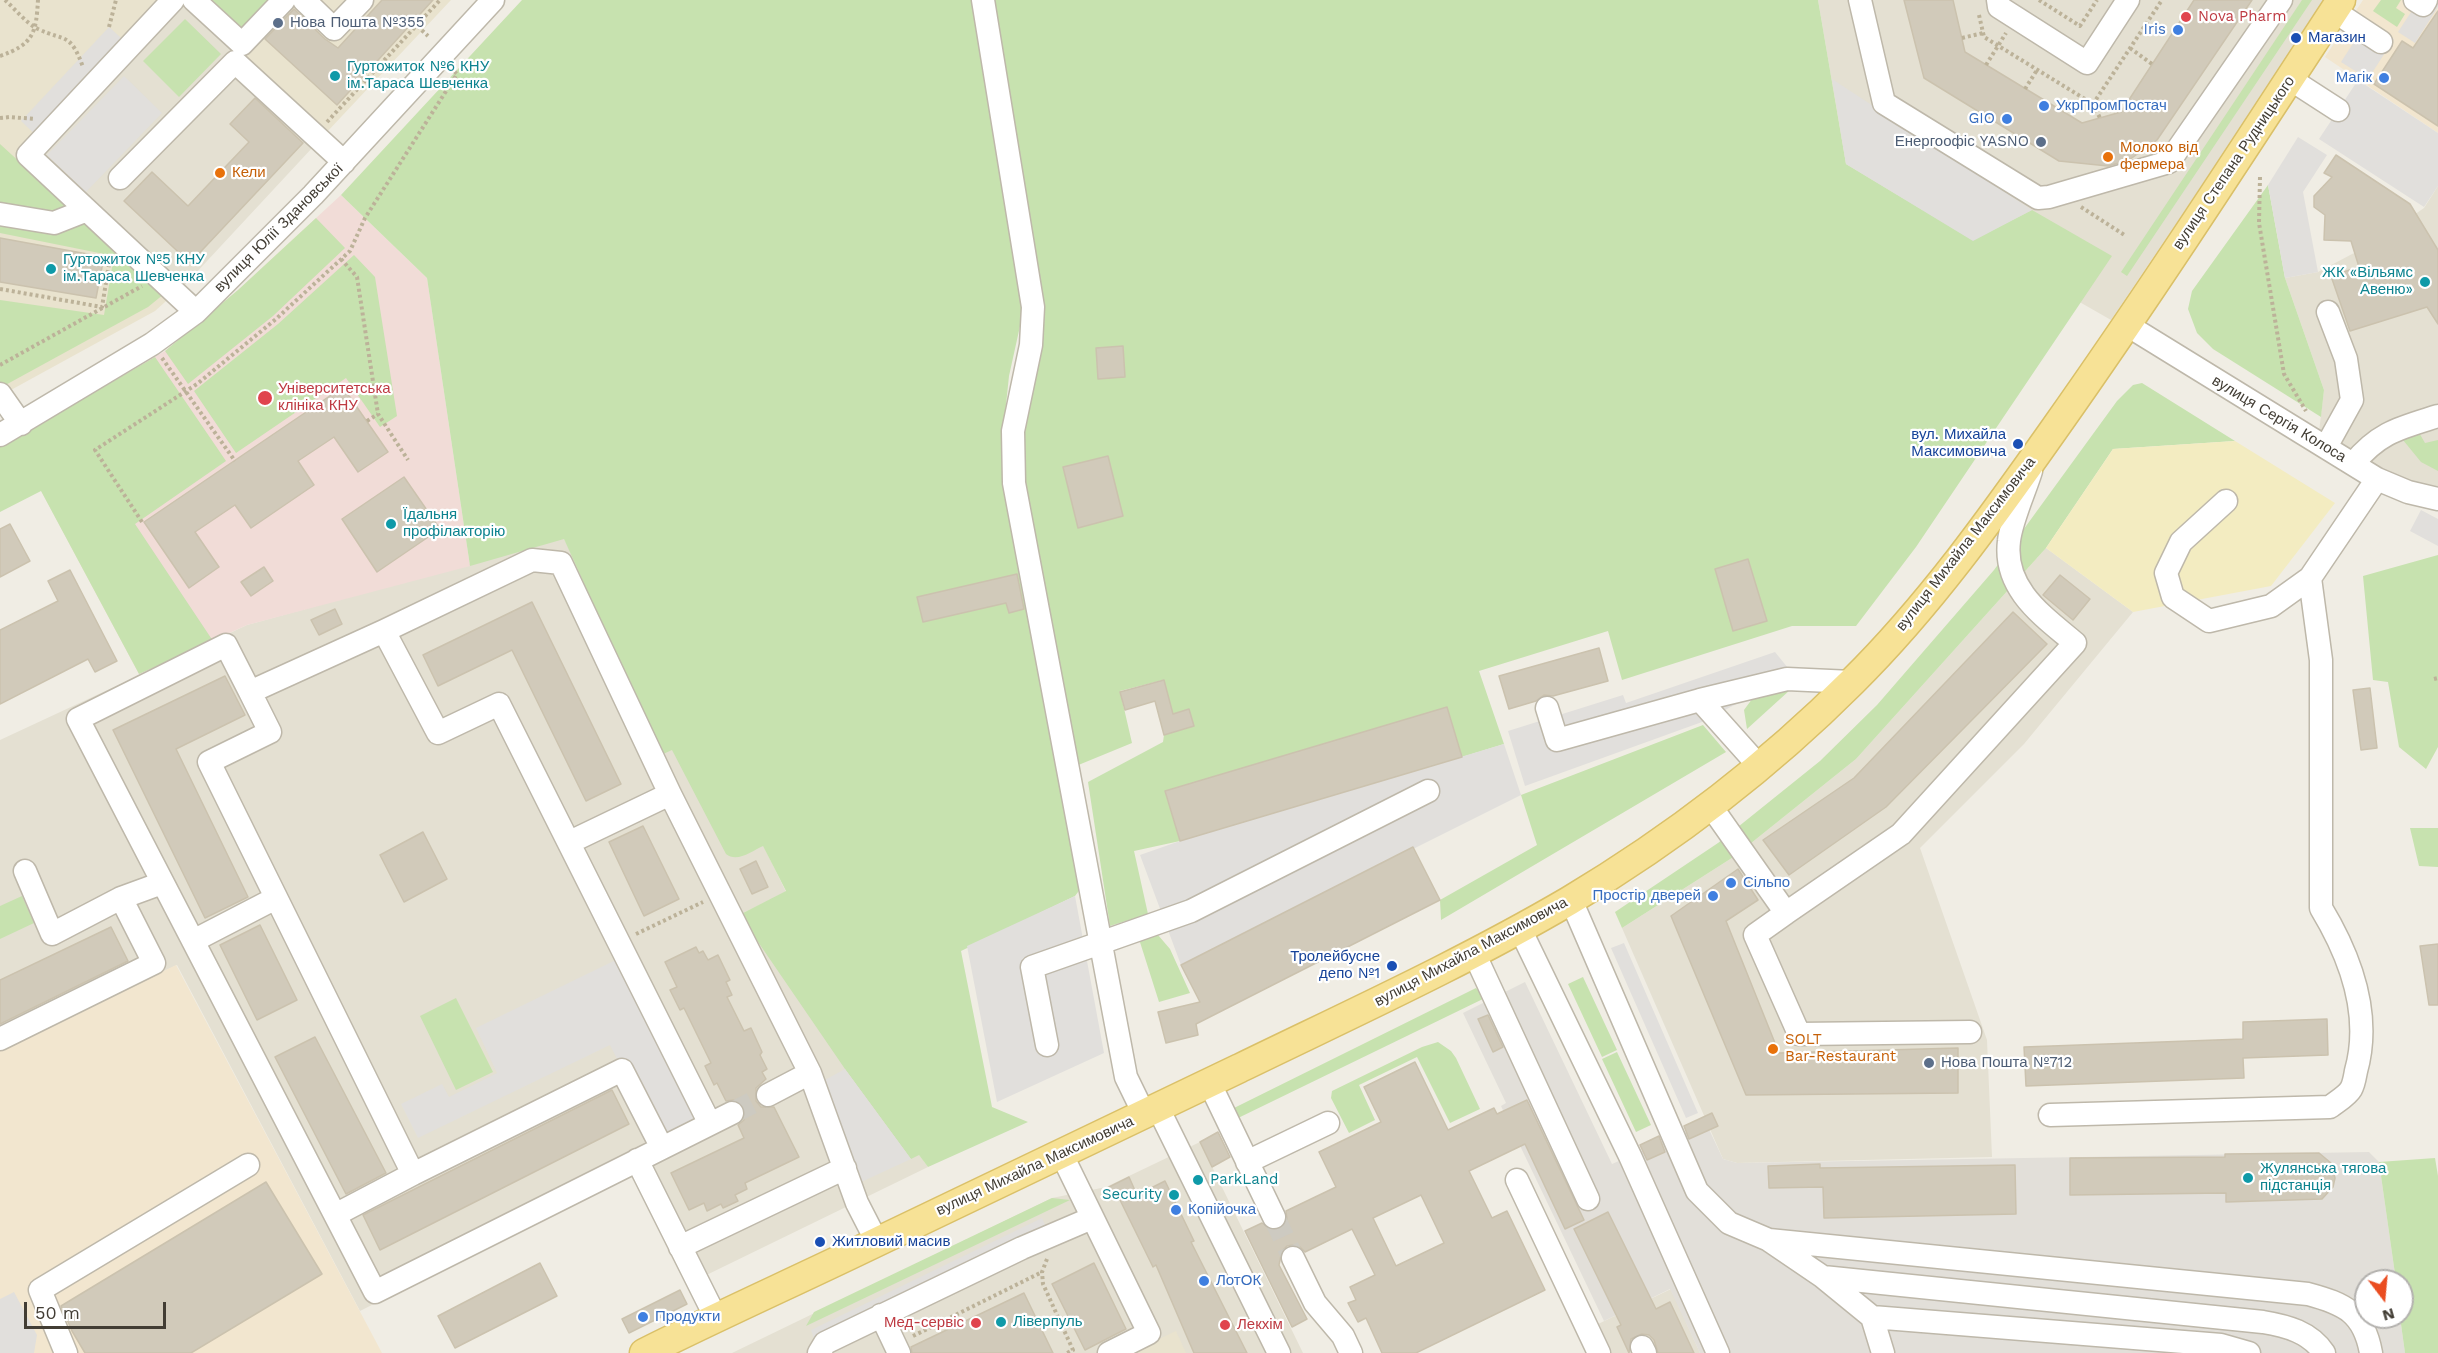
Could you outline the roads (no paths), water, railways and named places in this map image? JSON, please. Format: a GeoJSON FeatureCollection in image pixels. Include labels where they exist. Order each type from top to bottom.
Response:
{"type":"FeatureCollection","features":[{"type":"Feature","properties":{"kind":"main road","name":"вулиця Степана Рудницького"},"geometry":{"type":"LineString","coordinates":[[2127,325],[2338,5]]}},
{"type":"Feature","properties":{"kind":"main road","name":"вулиця Михайла Максимовича"},"geometry":{"type":"LineString","coordinates":[[644,1353],[1151,1111],[1474,953],[1571,900],[1678,830],[1759,766],[1852,682],[1906,625],[2036,455],[2127,325]]}},
{"type":"Feature","properties":{"kind":"street"},"geometry":{"type":"LineString","coordinates":[[173,0],[28,155],[196,312]]}},
{"type":"Feature","properties":{"kind":"street"},"geometry":{"type":"LineString","coordinates":[[194,0],[242,44],[284,0]]}},
{"type":"Feature","properties":{"kind":"street"},"geometry":{"type":"LineString","coordinates":[[304,0],[334,29],[362,0]]}},
{"type":"Feature","properties":{"kind":"street","name":"вулиця Юлії Здановської"},"geometry":{"type":"LineString","coordinates":[[0,435],[152,344],[196,312],[344,162],[493,0]]}},
{"type":"Feature","properties":{"kind":"street"},"geometry":{"type":"LineString","coordinates":[[983,0],[1033,307],[1031,345],[1013,431],[1014,483],[1126,1077],[1151,1111],[1279,1353]]}},
{"type":"Feature","properties":{"kind":"street"},"geometry":{"type":"LineString","coordinates":[[1860,0],[1884,103],[2038,198],[2060,194],[2169,162],[2281,0]]}},
{"type":"Feature","properties":{"kind":"street"},"geometry":{"type":"LineString","coordinates":[[1998,0],[1999,8],[2087,63],[2128,0]]}},
{"type":"Feature","properties":{"kind":"street"},"geometry":{"type":"LineString","coordinates":[[2415,0],[2423,5],[2426,0]]}},
{"type":"Feature","properties":{"kind":"street"},"geometry":{"type":"LineString","coordinates":[[2338,5],[2381,42]]}},
{"type":"Feature","properties":{"kind":"street"},"geometry":{"type":"LineString","coordinates":[[120,178],[235,62],[344,162]]}},
{"type":"Feature","properties":{"kind":"street"},"geometry":{"type":"LineString","coordinates":[[2290,79],[2338,110]]}},
{"type":"Feature","properties":{"kind":"street"},"geometry":{"type":"LineString","coordinates":[[0,214],[54,223],[87,210]]}},
{"type":"Feature","properties":{"kind":"street"},"geometry":{"type":"LineString","coordinates":[[2325,447],[2352,400],[2346,359],[2328,312]]}},
{"type":"Feature","properties":{"kind":"street","name":"вулиця Сергія Колоса"},"geometry":{"type":"LineString","coordinates":[[2127,325],[2377,479],[2408,492],[2438,499]]}},
{"type":"Feature","properties":{"kind":"street"},"geometry":{"type":"LineString","coordinates":[[0,394],[21,424]]}},
{"type":"Feature","properties":{"kind":"street"},"geometry":{"type":"LineString","coordinates":[[2353,464],[2366,449],[2394,429],[2438,416]]}},
{"type":"Feature","properties":{"kind":"street"},"geometry":{"type":"LineString","coordinates":[[1970,1032],[1800,1034],[1755,935],[1901,834],[2075,643],[2031,606],[2017,586],[2010,563],[2009,540],[2036,455]]}},
{"type":"Feature","properties":{"kind":"street"},"geometry":{"type":"LineString","coordinates":[[2226,501],[2181,542],[2166,573],[2173,597],[2210,621],[2271,606],[2310,578],[2377,479]]}},
{"type":"Feature","properties":{"kind":"street"},"geometry":{"type":"LineString","coordinates":[[250,692],[532,560],[561,563],[670,794],[810,1073],[857,1203],[877,1242]]}},
{"type":"Feature","properties":{"kind":"street"},"geometry":{"type":"LineString","coordinates":[[2049,1115],[2330,1107],[2351,1090],[2362,1051],[2360,1006],[2353,971],[2338,935],[2321,908],[2321,660],[2310,578]]}},
{"type":"Feature","properties":{"kind":"street"},"geometry":{"type":"LineString","coordinates":[[384,631],[438,733],[499,704],[710,1124]]}},
{"type":"Feature","properties":{"kind":"street"},"geometry":{"type":"LineString","coordinates":[[413,1174],[209,762],[270,732],[226,645],[78,719],[375,1292],[732,1113]]}},
{"type":"Feature","properties":{"kind":"street"},"geometry":{"type":"LineString","coordinates":[[1547,708],[1557,740],[1700,700],[1787,679],[1852,682]]}},
{"type":"Feature","properties":{"kind":"street"},"geometry":{"type":"LineString","coordinates":[[1700,700],[1759,766]]}},
{"type":"Feature","properties":{"kind":"street"},"geometry":{"type":"LineString","coordinates":[[1047,1045],[1032,967],[1191,911],[1428,792]]}},
{"type":"Feature","properties":{"kind":"street"},"geometry":{"type":"LineString","coordinates":[[570,842],[670,794]]}},
{"type":"Feature","properties":{"kind":"street"},"geometry":{"type":"LineString","coordinates":[[1710,805],[1786,914]]}},
{"type":"Feature","properties":{"kind":"street"},"geometry":{"type":"LineString","coordinates":[[25,871],[52,934],[121,898],[162,883]]}},
{"type":"Feature","properties":{"kind":"street"},"geometry":{"type":"LineString","coordinates":[[0,1039],[154,963],[121,898]]}},
{"type":"Feature","properties":{"kind":"street"},"geometry":{"type":"LineString","coordinates":[[193,941],[276,898]]}},
{"type":"Feature","properties":{"kind":"street"},"geometry":{"type":"LineString","coordinates":[[1571,900],[1698,1191],[1729,1223],[1769,1240],[1823,1277],[1872,1317],[1883,1353]]}},
{"type":"Feature","properties":{"kind":"street"},"geometry":{"type":"LineString","coordinates":[[1520,929],[1630,1156],[1718,1353]]}},
{"type":"Feature","properties":{"kind":"street"},"geometry":{"type":"LineString","coordinates":[[1474,953],[1588,1199]]}},
{"type":"Feature","properties":{"kind":"street"},"geometry":{"type":"LineString","coordinates":[[335,1215],[622,1070],[662,1148]]}},
{"type":"Feature","properties":{"kind":"street"},"geometry":{"type":"LineString","coordinates":[[768,1095],[810,1073]]}},
{"type":"Feature","properties":{"kind":"street"},"geometry":{"type":"LineString","coordinates":[[1209,1082],[1274,1217]]}},
{"type":"Feature","properties":{"kind":"street"},"geometry":{"type":"LineString","coordinates":[[1247,1162],[1328,1123]]}},
{"type":"Feature","properties":{"kind":"street"},"geometry":{"type":"LineString","coordinates":[[1061,1153],[1149,1333],[1109,1353]]}},
{"type":"Feature","properties":{"kind":"street"},"geometry":{"type":"LineString","coordinates":[[637,1160],[716,1318]]}},
{"type":"Feature","properties":{"kind":"street"},"geometry":{"type":"LineString","coordinates":[[66,1353],[39,1290],[248,1166]]}},
{"type":"Feature","properties":{"kind":"street"},"geometry":{"type":"LineString","coordinates":[[680,1247],[845,1168]]}},
{"type":"Feature","properties":{"kind":"street"},"geometry":{"type":"LineString","coordinates":[[1517,1180],[1599,1353]]}},
{"type":"Feature","properties":{"kind":"street"},"geometry":{"type":"LineString","coordinates":[[819,1353],[825,1342],[1022,1248],[1092,1218]]}},
{"type":"Feature","properties":{"kind":"street"},"geometry":{"type":"LineString","coordinates":[[1769,1240],[2308,1294],[2333,1300],[2353,1312],[2364,1326],[2371,1353]]}},
{"type":"Feature","properties":{"kind":"street"},"geometry":{"type":"LineString","coordinates":[[1293,1258],[1315,1303],[1343,1336],[1351,1353]]}},
{"type":"Feature","properties":{"kind":"street"},"geometry":{"type":"LineString","coordinates":[[1823,1277],[2263,1322],[2285,1326],[2307,1335],[2324,1353]]}},
{"type":"Feature","properties":{"kind":"street"},"geometry":{"type":"LineString","coordinates":[[881,1315],[897,1349]]}},
{"type":"Feature","properties":{"kind":"street"},"geometry":{"type":"LineString","coordinates":[[1872,1317],[2221,1345],[2249,1353]]}},
{"type":"Feature","properties":{"kind":"tunnel"},"geometry":{"type":"LineString","coordinates":[[732,1113],[768,1095]]}},
{"type":"Feature","properties":{"kind":"tunnel"},"geometry":{"type":"LineString","coordinates":[[1274,1217],[1293,1258]]}},
{"type":"Feature","properties":{"kind":"place","name":"Nova Pharm"},"geometry":{"type":"Point","coordinates":[2186,17]}},
{"type":"Feature","properties":{"kind":"place","name":"Нова Пошта №355"},"geometry":{"type":"Point","coordinates":[278,23]}},
{"type":"Feature","properties":{"kind":"place","name":"Iris"},"geometry":{"type":"Point","coordinates":[2178,30]}},
{"type":"Feature","properties":{"kind":"place","name":"Магазин"},"geometry":{"type":"Point","coordinates":[2296,38]}},
{"type":"Feature","properties":{"kind":"place","name":"Гуртожиток №6 КНУ ім.Тараса Шевченка"},"geometry":{"type":"Point","coordinates":[335,76]}},
{"type":"Feature","properties":{"kind":"place","name":"Магік"},"geometry":{"type":"Point","coordinates":[2384,78]}},
{"type":"Feature","properties":{"kind":"place","name":"УкрПромПостач"},"geometry":{"type":"Point","coordinates":[2044,106]}},
{"type":"Feature","properties":{"kind":"place","name":"GIO"},"geometry":{"type":"Point","coordinates":[2007,119]}},
{"type":"Feature","properties":{"kind":"place","name":"Енергоофіс YASNO"},"geometry":{"type":"Point","coordinates":[2041,142]}},
{"type":"Feature","properties":{"kind":"place","name":"Молоко від фермера"},"geometry":{"type":"Point","coordinates":[2108,157]}},
{"type":"Feature","properties":{"kind":"place","name":"Кели"},"geometry":{"type":"Point","coordinates":[220,173]}},
{"type":"Feature","properties":{"kind":"place","name":"Гуртожиток №5 КНУ ім.Тараса Шевченка"},"geometry":{"type":"Point","coordinates":[51,269]}},
{"type":"Feature","properties":{"kind":"place","name":"ЖК «Вільямс Авеню»"},"geometry":{"type":"Point","coordinates":[2425,282]}},
{"type":"Feature","properties":{"kind":"place","name":"Університетська клініка КНУ"},"geometry":{"type":"Point","coordinates":[265,398]}},
{"type":"Feature","properties":{"kind":"place","name":"вул. Михайла Максимовича"},"geometry":{"type":"Point","coordinates":[2018,444]}},
{"type":"Feature","properties":{"kind":"place","name":"Їдальня профілакторію"},"geometry":{"type":"Point","coordinates":[391,524]}},
{"type":"Feature","properties":{"kind":"place","name":"Сільпо"},"geometry":{"type":"Point","coordinates":[1731,883]}},
{"type":"Feature","properties":{"kind":"place","name":"Простір дверей"},"geometry":{"type":"Point","coordinates":[1713,896]}},
{"type":"Feature","properties":{"kind":"place","name":"Тролейбусне депо №1"},"geometry":{"type":"Point","coordinates":[1392,966]}},
{"type":"Feature","properties":{"kind":"place","name":"SOLT Bar-Restaurant"},"geometry":{"type":"Point","coordinates":[1773,1049]}},
{"type":"Feature","properties":{"kind":"place","name":"Нова Пошта №712"},"geometry":{"type":"Point","coordinates":[1929,1063]}},
{"type":"Feature","properties":{"kind":"place","name":"Жулянська тягова підстанція"},"geometry":{"type":"Point","coordinates":[2248,1178]}},
{"type":"Feature","properties":{"kind":"place","name":"ParkLand"},"geometry":{"type":"Point","coordinates":[1198,1180]}},
{"type":"Feature","properties":{"kind":"place","name":"Security"},"geometry":{"type":"Point","coordinates":[1174,1195]}},
{"type":"Feature","properties":{"kind":"place","name":"Копійочка"},"geometry":{"type":"Point","coordinates":[1176,1210]}},
{"type":"Feature","properties":{"kind":"place","name":"Житловий масив"},"geometry":{"type":"Point","coordinates":[820,1242]}},
{"type":"Feature","properties":{"kind":"place","name":"ЛотОК"},"geometry":{"type":"Point","coordinates":[1204,1281]}},
{"type":"Feature","properties":{"kind":"place","name":"Продукти"},"geometry":{"type":"Point","coordinates":[643,1317]}},
{"type":"Feature","properties":{"kind":"place","name":"Ліверпуль"},"geometry":{"type":"Point","coordinates":[1001,1322]}},
{"type":"Feature","properties":{"kind":"place","name":"Мед-сервіс"},"geometry":{"type":"Point","coordinates":[976,1323]}},
{"type":"Feature","properties":{"kind":"place","name":"Лекхім"},"geometry":{"type":"Point","coordinates":[1225,1325]}}]}
